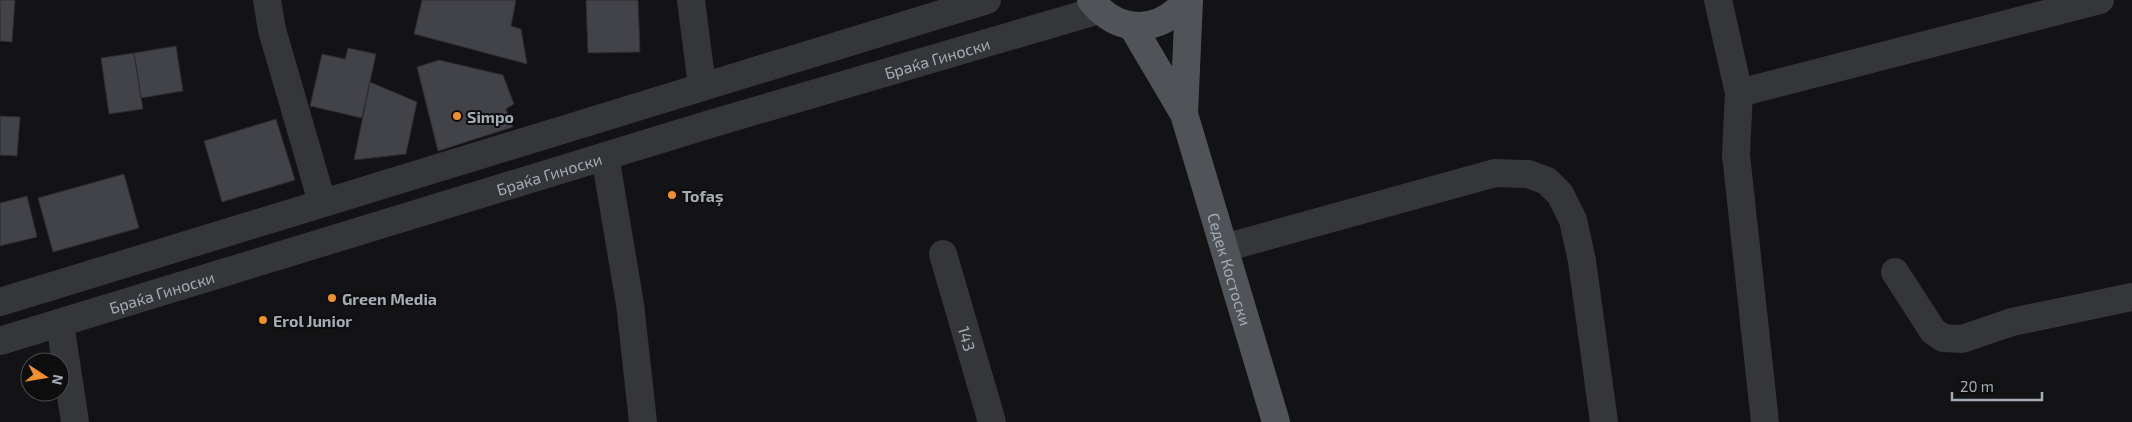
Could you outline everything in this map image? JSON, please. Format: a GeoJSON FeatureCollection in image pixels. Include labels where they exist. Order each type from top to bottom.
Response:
{"type":"FeatureCollection","features":[{"type":"Feature","properties":{"kind":"main road","name":"Браќа Гиноски"},"geometry":{"type":"LineString","coordinates":[[1095,5],[1114,21],[1132,26],[1149,26],[1165,21],[1179,11],[1188,0]]}},
{"type":"Feature","properties":{"kind":"main road"},"geometry":{"type":"LineString","coordinates":[[1184,114],[1188,0]]}},
{"type":"Feature","properties":{"kind":"main road"},"geometry":{"type":"LineString","coordinates":[[1132,26],[1184,114]]}},
{"type":"Feature","properties":{"kind":"main road","name":"Седек Костоски"},"geometry":{"type":"LineString","coordinates":[[1184,114],[1276,422]]}},
{"type":"Feature","properties":{"kind":"street"},"geometry":{"type":"LineString","coordinates":[[267,0],[272,30],[322,202]]}},
{"type":"Feature","properties":{"kind":"street"},"geometry":{"type":"LineString","coordinates":[[691,0],[702,86]]}},
{"type":"Feature","properties":{"kind":"street"},"geometry":{"type":"LineString","coordinates":[[0,302],[987,0]]}},
{"type":"Feature","properties":{"kind":"street"},"geometry":{"type":"LineString","coordinates":[[1718,0],[1739,93],[1736,155],[1764,422]]}},
{"type":"Feature","properties":{"kind":"street"},"geometry":{"type":"LineString","coordinates":[[1739,93],[2010,11],[2100,0]]}},
{"type":"Feature","properties":{"kind":"street","name":"Браќа Гиноски"},"geometry":{"type":"LineString","coordinates":[[0,341],[1095,5]]}},
{"type":"Feature","properties":{"kind":"street"},"geometry":{"type":"LineString","coordinates":[[605,156],[630,304],[643,422]]}},
{"type":"Feature","properties":{"kind":"street"},"geometry":{"type":"LineString","coordinates":[[1224,248],[1494,174],[1528,174],[1547,182],[1560,194],[1573,220],[1582,261],[1604,422]]}},
{"type":"Feature","properties":{"kind":"street","name":"143"},"geometry":{"type":"LineString","coordinates":[[943,254],[992,422]]}},
{"type":"Feature","properties":{"kind":"street"},"geometry":{"type":"LineString","coordinates":[[1895,272],[1933,331],[1943,338],[1962,339],[2012,322],[2132,297]]}},
{"type":"Feature","properties":{"kind":"street"},"geometry":{"type":"LineString","coordinates":[[60,323],[75,422]]}},
{"type":"Feature","properties":{"kind":"building"},"geometry":{"type":"Polygon","coordinates":[[[0,0],[15,0],[12,42],[0,41],[0,0]]]}},
{"type":"Feature","properties":{"kind":"building"},"geometry":{"type":"Polygon","coordinates":[[[422,0],[516,0],[511,26],[521,29],[527,64],[414,34],[422,0]]]}},
{"type":"Feature","properties":{"kind":"building"},"geometry":{"type":"Polygon","coordinates":[[[586,0],[638,0],[640,52],[588,53],[586,0]]]}},
{"type":"Feature","properties":{"kind":"building"},"geometry":{"type":"Polygon","coordinates":[[[176,46],[183,91],[141,98],[134,53],[176,46]]]}},
{"type":"Feature","properties":{"kind":"building"},"geometry":{"type":"Polygon","coordinates":[[[348,48],[376,54],[362,118],[310,106],[322,54],[345,59],[348,48]]]}},
{"type":"Feature","properties":{"kind":"building"},"geometry":{"type":"Polygon","coordinates":[[[134,53],[143,109],[109,114],[101,58],[134,53]]]}},
{"type":"Feature","properties":{"kind":"building"},"geometry":{"type":"Polygon","coordinates":[[[439,60],[503,75],[514,104],[506,109],[513,127],[438,151],[417,67],[439,60]]]}},
{"type":"Feature","properties":{"kind":"building"},"geometry":{"type":"Polygon","coordinates":[[[370,82],[417,102],[406,154],[354,160],[370,82]]]}},
{"type":"Feature","properties":{"kind":"building"},"geometry":{"type":"Polygon","coordinates":[[[0,116],[20,117],[17,156],[0,155],[0,116]]]}},
{"type":"Feature","properties":{"kind":"building"},"geometry":{"type":"Polygon","coordinates":[[[276,119],[295,180],[222,202],[204,141],[276,119]]]}},
{"type":"Feature","properties":{"kind":"building"},"geometry":{"type":"Polygon","coordinates":[[[124,174],[139,228],[53,252],[38,198],[124,174]]]}},
{"type":"Feature","properties":{"kind":"building"},"geometry":{"type":"Polygon","coordinates":[[[27,196],[37,237],[0,246],[0,203],[27,196]]]}},
{"type":"Feature","properties":{"kind":"place","name":"Simpo"},"geometry":{"type":"Point","coordinates":[457,116]}},
{"type":"Feature","properties":{"kind":"place","name":"Tofaş"},"geometry":{"type":"Point","coordinates":[672,195]}},
{"type":"Feature","properties":{"kind":"place","name":"Green Media"},"geometry":{"type":"Point","coordinates":[332,298]}},
{"type":"Feature","properties":{"kind":"place","name":"Erol Junior"},"geometry":{"type":"Point","coordinates":[263,320]}}]}
